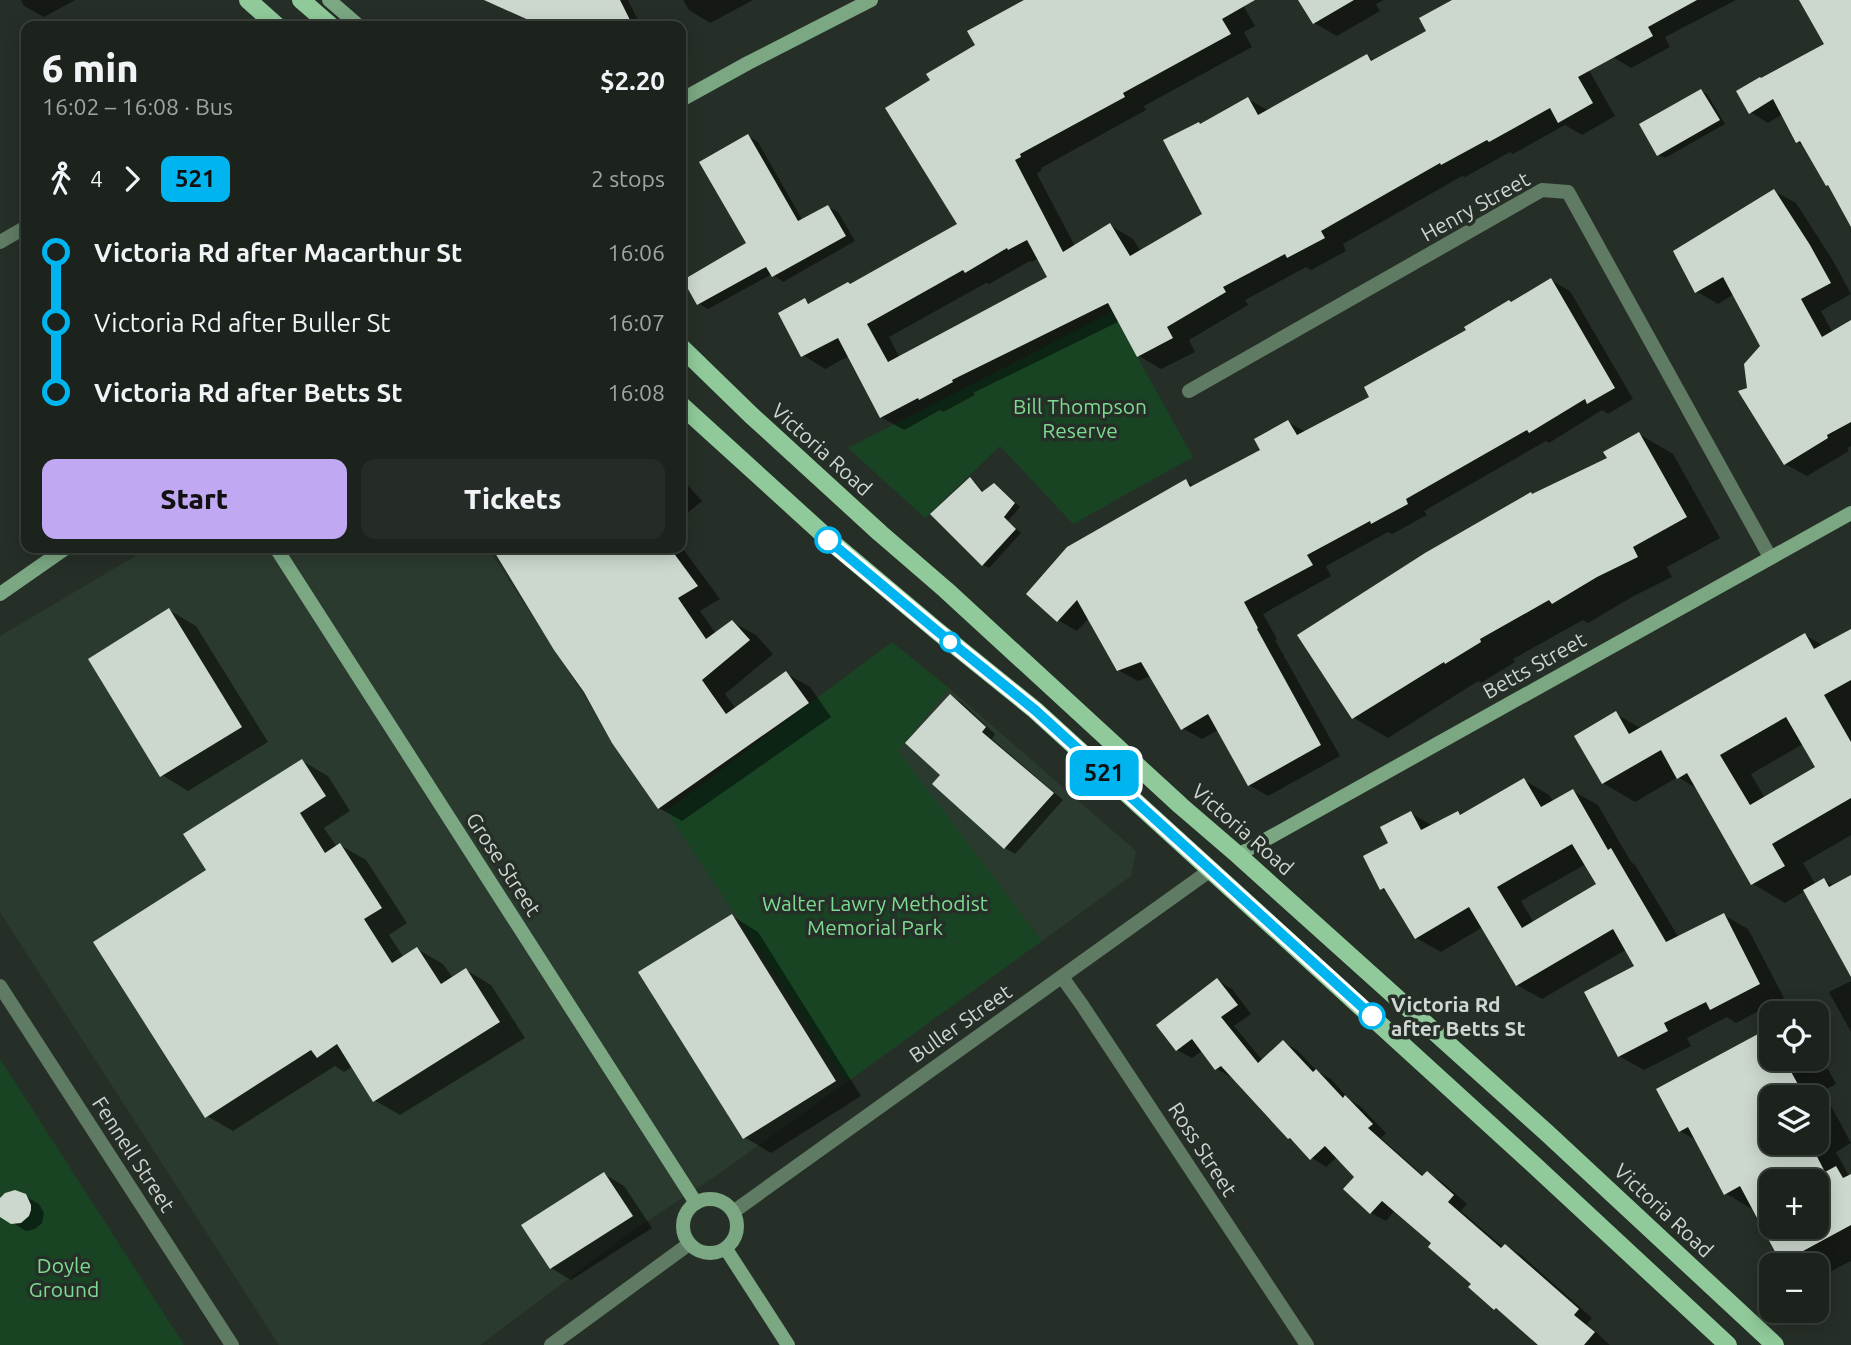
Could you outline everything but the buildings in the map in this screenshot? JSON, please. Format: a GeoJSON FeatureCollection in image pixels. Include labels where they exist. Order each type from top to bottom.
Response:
{"type":"FeatureCollection","features":[{"type":"Feature","properties":{"kind":"main road"},"geometry":{"type":"LineString","coordinates":[[248,0],[271,21]]}},
{"type":"Feature","properties":{"kind":"main road"},"geometry":{"type":"LineString","coordinates":[[301,0],[325,21]]}},
{"type":"Feature","properties":{"kind":"main road","name":"Victoria Road"},"geometry":{"type":"LineString","coordinates":[[686,352],[880,533],[1566,1151],[1775,1345]]}},
{"type":"Feature","properties":{"kind":"main road"},"geometry":{"type":"LineString","coordinates":[[686,410],[835,545],[1035,710],[1212,869],[1728,1345]]}},
{"type":"Feature","properties":{"kind":"street"},"geometry":{"type":"LineString","coordinates":[[329,0],[353,21]]}},
{"type":"Feature","properties":{"kind":"street"},"geometry":{"type":"LineString","coordinates":[[686,97],[871,0]]}},
{"type":"Feature","properties":{"kind":"street","name":"Henry Street"},"geometry":{"type":"LineString","coordinates":[[1188,391],[1542,190],[1568,192],[1770,557]]}},
{"type":"Feature","properties":{"kind":"street"},"geometry":{"type":"LineString","coordinates":[[0,242],[21,230]]}},
{"type":"Feature","properties":{"kind":"street","name":"Betts Street"},"geometry":{"type":"LineString","coordinates":[[1238,855],[1851,513]]}},
{"type":"Feature","properties":{"kind":"street"},"geometry":{"type":"LineString","coordinates":[[0,594],[59,553]]}},
{"type":"Feature","properties":{"kind":"street","name":"Grose Street"},"geometry":{"type":"LineString","coordinates":[[279,553],[696,1203]]}},
{"type":"Feature","properties":{"kind":"street","name":"Buller Street"},"geometry":{"type":"LineString","coordinates":[[733,1212],[1212,869]]}},
{"type":"Feature","properties":{"kind":"street","name":"Ross Street"},"geometry":{"type":"LineString","coordinates":[[1062,977],[1307,1345]]}},
{"type":"Feature","properties":{"kind":"street","name":"Fennell Street"},"geometry":{"type":"LineString","coordinates":[[0,986],[232,1345]]}},
{"type":"Feature","properties":{"kind":"street"},"geometry":{"type":"LineString","coordinates":[[712,1199],[720,1201],[733,1212],[736,1219],[736,1236],[726,1249],[710,1254],[689,1244],[682,1229],[683,1221],[690,1207],[696,1203],[712,1199]]}},
{"type":"Feature","properties":{"kind":"street"},"geometry":{"type":"LineString","coordinates":[[551,1345],[689,1244]]}},
{"type":"Feature","properties":{"kind":"street"},"geometry":{"type":"LineString","coordinates":[[726,1249],[788,1345]]}},
{"type":"Feature","properties":{"kind":"shaded area"},"geometry":{"type":"Polygon","coordinates":[[[141,553],[491,553],[658,809],[666,811],[847,1082],[717,1175],[634,1230],[480,1345],[279,1345],[0,912],[0,636],[141,553]]]}},
{"type":"Feature","properties":{"kind":"shaded area"},"geometry":{"type":"Polygon","coordinates":[[[949,688],[1136,851],[1131,876],[1042,941],[897,751],[949,688]]]}},
{"type":"Feature","properties":{"kind":"green space","name":"Bill Thompson Reserve"},"geometry":{"type":"Polygon","coordinates":[[[1112,312],[1193,457],[1073,524],[1000,446],[925,518],[848,448],[1112,312]]]}},
{"type":"Feature","properties":{"kind":"green space","name":"Walter Lawry Methodist Memorial Park"},"geometry":{"type":"Polygon","coordinates":[[[892,642],[949,688],[898,751],[1042,941],[847,1082],[666,811],[892,642]]]}},
{"type":"Feature","properties":{"kind":"green space","name":"Doyle Ground"},"geometry":{"type":"Polygon","coordinates":[[[0,1059],[184,1345],[0,1345],[0,1059]]]}},
{"type":"Feature","properties":{"kind":"bus line","name":"521"},"geometry":{"type":"LineString","coordinates":[[828,540],[1035,710],[1372,1016]]}},
{"type":"Feature","properties":{"kind":"place","name":"Victoria Rd after Betts St"},"geometry":{"type":"Point","coordinates":[1372,1016]}}]}
